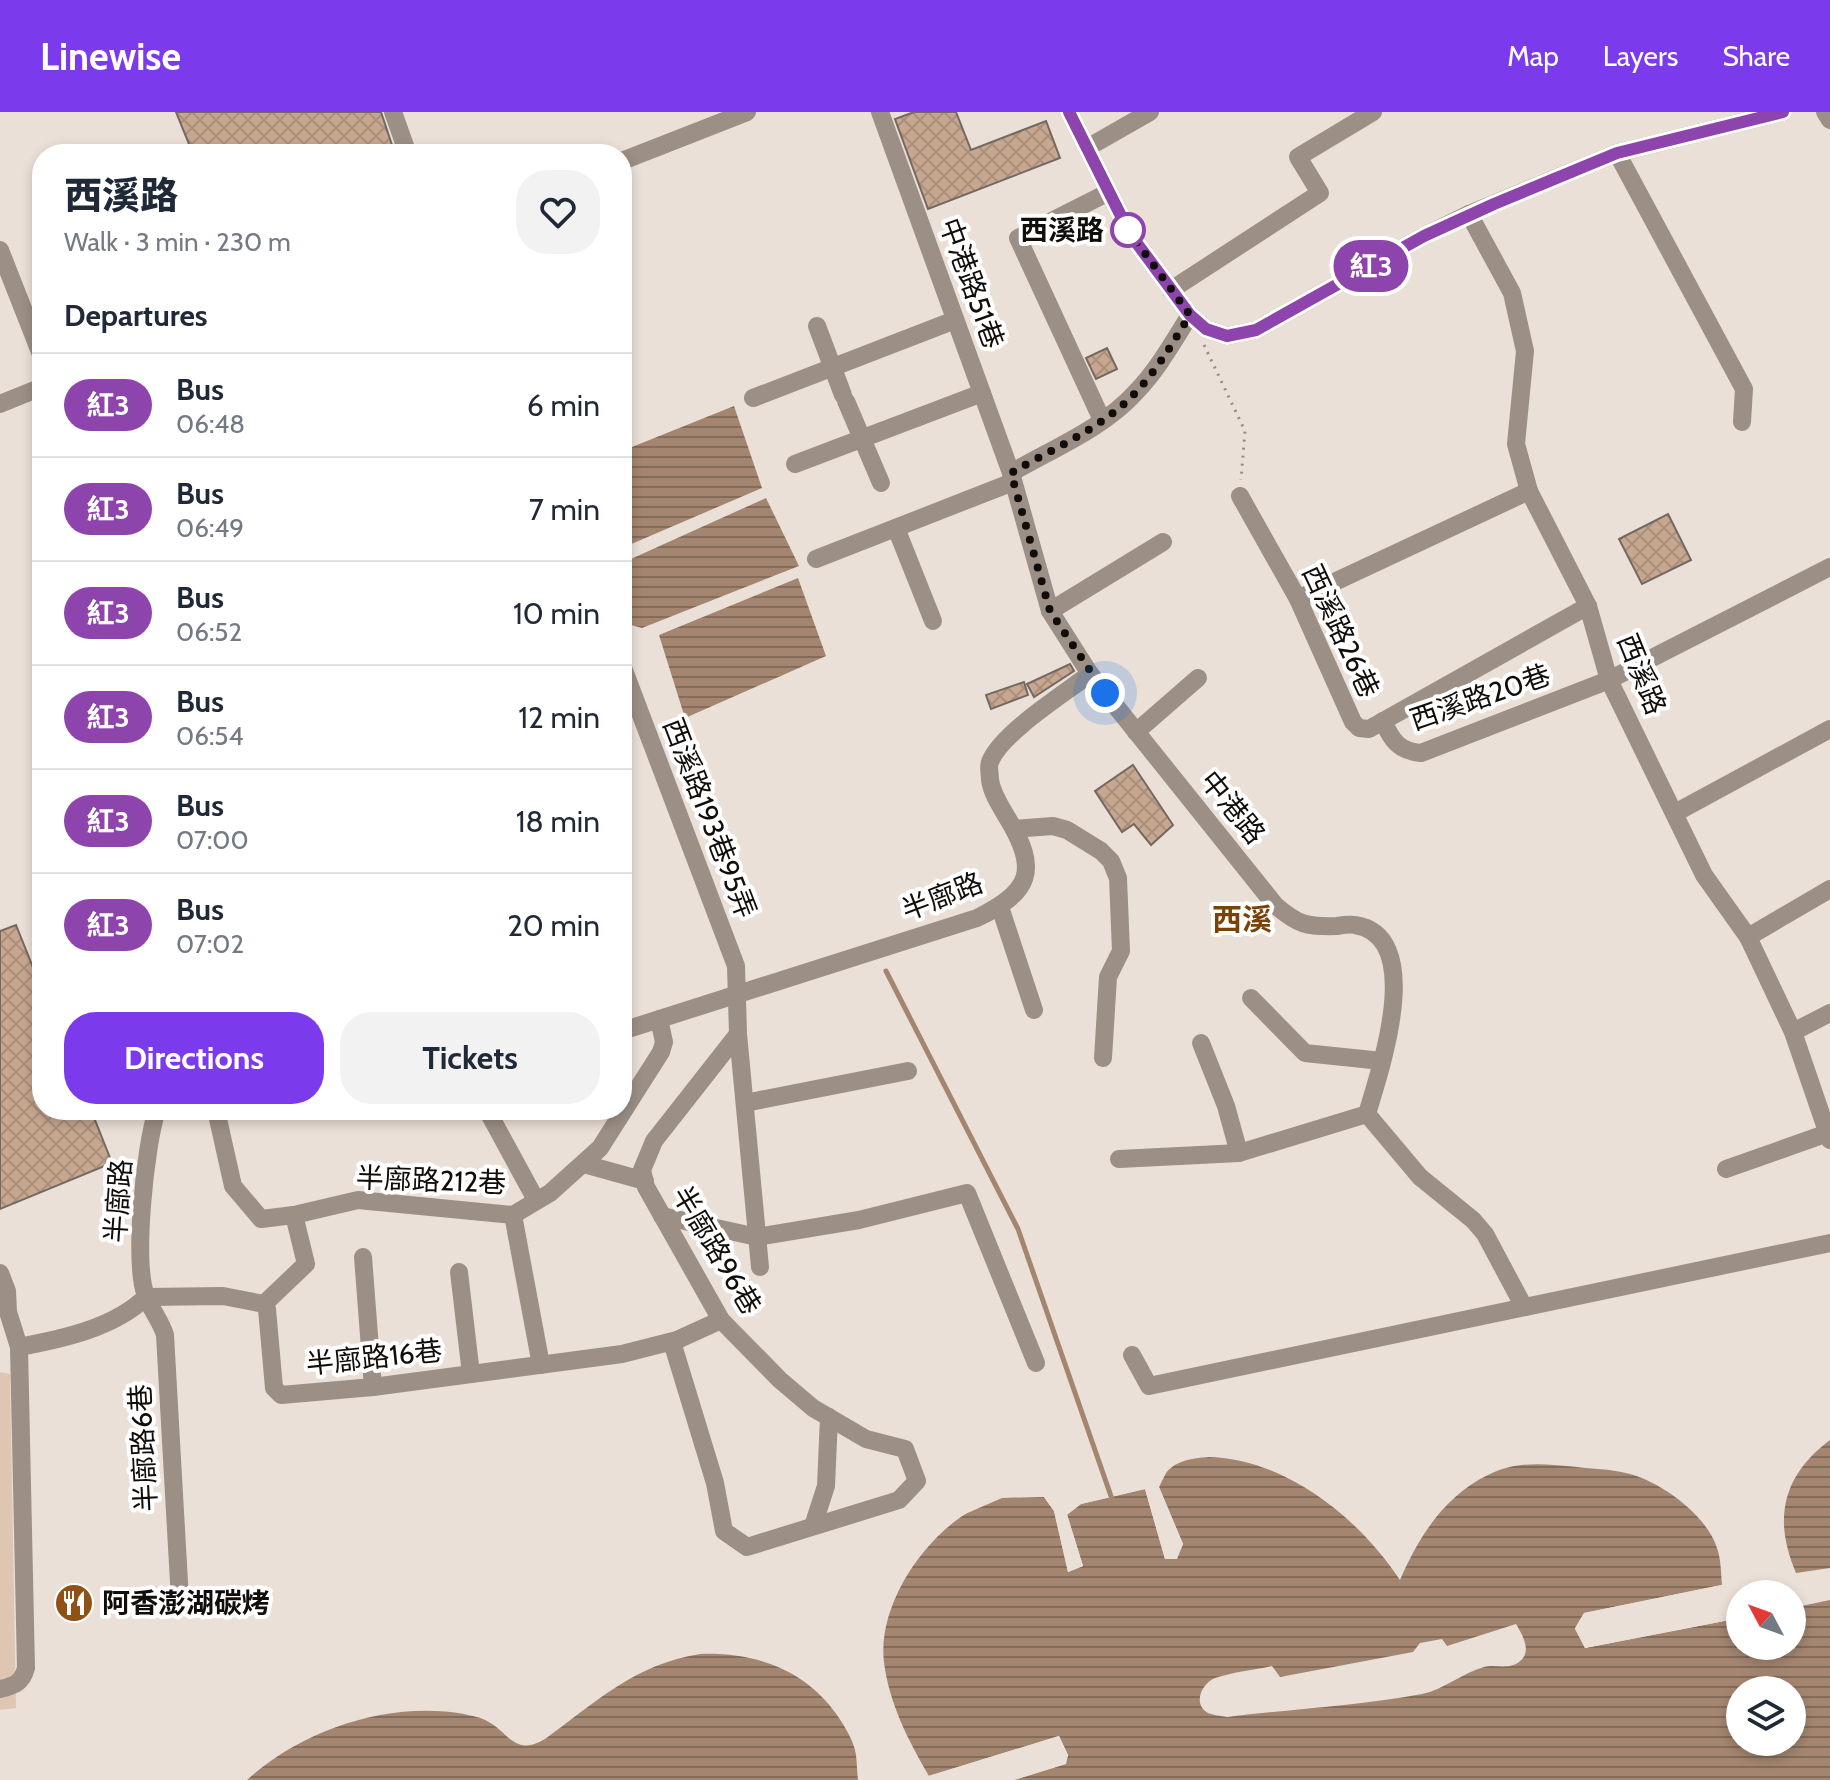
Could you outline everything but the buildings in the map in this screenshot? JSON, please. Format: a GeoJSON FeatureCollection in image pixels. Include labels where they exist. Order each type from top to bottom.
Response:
{"type":"FeatureCollection","features":[{"type":"Feature","properties":{"kind":"street"},"geometry":{"type":"LineString","coordinates":[[393,112],[404,144]]}},
{"type":"Feature","properties":{"kind":"street"},"geometry":{"type":"LineString","coordinates":[[632,157],[747,112]]}},
{"type":"Feature","properties":{"kind":"street","name":"中港路51巷"},"geometry":{"type":"LineString","coordinates":[[880,112],[1012,478]]}},
{"type":"Feature","properties":{"kind":"street"},"geometry":{"type":"LineString","coordinates":[[1069,112],[1130,234],[1190,315],[1206,329],[1227,336],[1256,330],[1469,214],[1617,153],[1783,112]]}},
{"type":"Feature","properties":{"kind":"street"},"geometry":{"type":"LineString","coordinates":[[1087,148],[1150,112]]}},
{"type":"Feature","properties":{"kind":"street"},"geometry":{"type":"LineString","coordinates":[[1171,290],[1320,193],[1298,157],[1341,120],[1373,112]]}},
{"type":"Feature","properties":{"kind":"street"},"geometry":{"type":"LineString","coordinates":[[1825,112],[1830,120]]}},
{"type":"Feature","properties":{"kind":"street"},"geometry":{"type":"LineString","coordinates":[[1617,153],[1744,389],[1742,422]]}},
{"type":"Feature","properties":{"kind":"street"},"geometry":{"type":"LineString","coordinates":[[1102,420],[1018,238],[1109,192]]}},
{"type":"Feature","properties":{"kind":"street","name":"西溪路"},"geometry":{"type":"LineString","coordinates":[[1469,214],[1512,293],[1525,351],[1516,444],[1529,491],[1588,606],[1609,680],[1714,892],[1748,937],[1793,1032],[1825,1108],[1829,1136]]}},
{"type":"Feature","properties":{"kind":"street"},"geometry":{"type":"LineString","coordinates":[[0,250],[32,332]]}},
{"type":"Feature","properties":{"kind":"street"},"geometry":{"type":"LineString","coordinates":[[816,559],[1012,478],[1102,420],[1134,395],[1161,362],[1190,315]]}},
{"type":"Feature","properties":{"kind":"street"},"geometry":{"type":"LineString","coordinates":[[753,398],[955,320]]}},
{"type":"Feature","properties":{"kind":"street"},"geometry":{"type":"LineString","coordinates":[[817,326],[881,483]]}},
{"type":"Feature","properties":{"kind":"street"},"geometry":{"type":"LineString","coordinates":[[0,404],[32,391]]}},
{"type":"Feature","properties":{"kind":"street"},"geometry":{"type":"LineString","coordinates":[[795,464],[982,393]]}},
{"type":"Feature","properties":{"kind":"street","name":"中港路"},"geometry":{"type":"LineString","coordinates":[[1012,478],[1050,611],[1090,674],[1136,732],[1275,905],[1296,923],[1356,925],[1380,938],[1389,950],[1394,968],[1389,1038],[1367,1114]]}},
{"type":"Feature","properties":{"kind":"street"},"geometry":{"type":"LineString","coordinates":[[1298,599],[1529,491]]}},
{"type":"Feature","properties":{"kind":"street","name":"西溪路26巷"},"geometry":{"type":"LineString","coordinates":[[1240,496],[1298,599],[1353,722],[1359,728],[1369,729],[1588,606]]}},
{"type":"Feature","properties":{"kind":"street"},"geometry":{"type":"LineString","coordinates":[[896,528],[933,621]]}},
{"type":"Feature","properties":{"kind":"street"},"geometry":{"type":"LineString","coordinates":[[1050,611],[1163,542]]}},
{"type":"Feature","properties":{"kind":"street","name":"西溪路20巷"},"geometry":{"type":"LineString","coordinates":[[1383,721],[1398,746],[1407,752],[1421,753],[1609,680],[1830,567]]}},
{"type":"Feature","properties":{"kind":"street","name":"半廍路"},"geometry":{"type":"LineString","coordinates":[[632,1028],[977,918],[1000,907],[1027,874],[1027,859],[991,786],[989,764],[1013,732],[1090,674]]}},
{"type":"Feature","properties":{"kind":"street"},"geometry":{"type":"LineString","coordinates":[[1136,732],[1198,678]]}},
{"type":"Feature","properties":{"kind":"street","name":"西溪路193巷95弄"},"geometry":{"type":"LineString","coordinates":[[632,691],[736,966],[737,992]]}},
{"type":"Feature","properties":{"kind":"street"},"geometry":{"type":"LineString","coordinates":[[1675,813],[1830,729]]}},
{"type":"Feature","properties":{"kind":"street"},"geometry":{"type":"LineString","coordinates":[[1014,829],[1053,826],[1067,830],[1101,851],[1111,861],[1118,878],[1121,951],[1108,977],[1103,1058]]}},
{"type":"Feature","properties":{"kind":"street"},"geometry":{"type":"LineString","coordinates":[[1748,937],[1830,889]]}},
{"type":"Feature","properties":{"kind":"street"},"geometry":{"type":"LineString","coordinates":[[1000,907],[1034,1010]]}},
{"type":"Feature","properties":{"kind":"street","name":"半廍路96巷"},"geometry":{"type":"LineString","coordinates":[[737,992],[738,1034],[760,1267]]}},
{"type":"Feature","properties":{"kind":"street"},"geometry":{"type":"LineString","coordinates":[[1251,998],[1305,1053],[1382,1061]]}},
{"type":"Feature","properties":{"kind":"street"},"geometry":{"type":"LineString","coordinates":[[1793,1032],[1830,1013]]}},
{"type":"Feature","properties":{"kind":"street","name":"半廍路212巷"},"geometry":{"type":"LineString","coordinates":[[632,1098],[661,1052],[664,1042],[659,1019]]}},
{"type":"Feature","properties":{"kind":"street","name":"半廍路96巷"},"geometry":{"type":"LineString","coordinates":[[738,1034],[654,1141],[642,1170],[662,1216],[721,1320],[780,1380],[813,1408],[866,1439],[905,1449],[917,1481],[899,1500],[813,1526]]}},
{"type":"Feature","properties":{"kind":"street"},"geometry":{"type":"LineString","coordinates":[[1201,1043],[1226,1106],[1239,1153]]}},
{"type":"Feature","properties":{"kind":"street"},"geometry":{"type":"LineString","coordinates":[[745,1103],[908,1071]]}},
{"type":"Feature","properties":{"kind":"street"},"geometry":{"type":"LineString","coordinates":[[1119,1159],[1239,1153],[1367,1114],[1420,1177],[1473,1220],[1485,1234],[1524,1307]]}},
{"type":"Feature","properties":{"kind":"street","name":"半廍路"},"geometry":{"type":"LineString","coordinates":[[146,1297],[141,1267],[143,1184],[155,1120]]}},
{"type":"Feature","properties":{"kind":"street","name":"半廍路212巷"},"geometry":{"type":"LineString","coordinates":[[218,1120],[233,1186],[261,1219],[294,1215],[358,1200],[513,1215],[550,1193],[584,1164],[600,1148],[618,1120]]}},
{"type":"Feature","properties":{"kind":"street"},"geometry":{"type":"LineString","coordinates":[[492,1120],[536,1200]]}},
{"type":"Feature","properties":{"kind":"street"},"geometry":{"type":"LineString","coordinates":[[1726,1169],[1829,1136]]}},
{"type":"Feature","properties":{"kind":"street"},"geometry":{"type":"LineString","coordinates":[[584,1164],[645,1181]]}},
{"type":"Feature","properties":{"kind":"street"},"geometry":{"type":"LineString","coordinates":[[662,1216],[757,1237],[859,1220],[967,1193],[1036,1363]]}},
{"type":"Feature","properties":{"kind":"street"},"geometry":{"type":"LineString","coordinates":[[19,1347],[60,1340],[132,1311],[146,1297],[223,1296],[264,1304],[306,1264],[294,1215]]}},
{"type":"Feature","properties":{"kind":"street"},"geometry":{"type":"LineString","coordinates":[[513,1215],[541,1365]]}},
{"type":"Feature","properties":{"kind":"street"},"geometry":{"type":"LineString","coordinates":[[1132,1355],[1149,1386],[1830,1243]]}},
{"type":"Feature","properties":{"kind":"street"},"geometry":{"type":"LineString","coordinates":[[363,1257],[373,1387]]}},
{"type":"Feature","properties":{"kind":"street"},"geometry":{"type":"LineString","coordinates":[[459,1272],[471,1374]]}},
{"type":"Feature","properties":{"kind":"street"},"geometry":{"type":"LineString","coordinates":[[0,1273],[19,1347],[26,1668],[15,1686],[0,1689]]}},
{"type":"Feature","properties":{"kind":"street","name":"半廍路6巷"},"geometry":{"type":"LineString","coordinates":[[146,1297],[165,1335],[180,1600]]}},
{"type":"Feature","properties":{"kind":"street","name":"半廍路16巷"},"geometry":{"type":"LineString","coordinates":[[264,1304],[276,1392],[281,1395],[373,1387],[622,1354],[672,1342],[721,1320]]}},
{"type":"Feature","properties":{"kind":"street"},"geometry":{"type":"LineString","coordinates":[[672,1342],[715,1483],[724,1531],[747,1547],[813,1526],[826,1486],[829,1417]]}},
{"type":"Feature","properties":{"kind":"path"},"geometry":{"type":"LineString","coordinates":[[1202,341],[1245,431],[1240,496]]}},
{"type":"Feature","properties":{"kind":"shaded area"},"geometry":{"type":"Polygon","coordinates":[[[734,406],[762,488],[632,544],[632,447],[734,406]]]}},
{"type":"Feature","properties":{"kind":"shaded area"},"geometry":{"type":"Polygon","coordinates":[[[766,498],[799,566],[642,628],[632,625],[632,558],[766,498]]]}},
{"type":"Feature","properties":{"kind":"shaded area"},"geometry":{"type":"Polygon","coordinates":[[[798,578],[826,656],[685,718],[659,635],[798,578]]]}},
{"type":"Feature","properties":{"kind":"shaded area"},"geometry":{"type":"Polygon","coordinates":[[[0,1372],[10,1374],[16,1708],[0,1710],[0,1372]]]}},
{"type":"Feature","properties":{"kind":"shaded area"},"geometry":{"type":"Polygon","coordinates":[[[1830,1440],[1830,1568],[1796,1573],[1785,1534],[1786,1500],[1801,1468],[1830,1440]]]}},
{"type":"Feature","properties":{"kind":"shaded area"},"geometry":{"type":"Polygon","coordinates":[[[1209,1457],[1238,1460],[1292,1480],[1342,1514],[1364,1535],[1400,1580],[1424,1534],[1446,1506],[1473,1484],[1499,1470],[1532,1464],[1554,1465],[1620,1472],[1653,1483],[1693,1512],[1712,1536],[1719,1557],[1722,1585],[1584,1613],[1575,1629],[1585,1648],[1726,1621],[1726,1660],[1806,1660],[1806,1605],[1830,1600],[1830,1780],[1014,1780],[1065,1764],[1068,1755],[1059,1736],[929,1776],[895,1707],[884,1662],[884,1637],[890,1611],[916,1562],[955,1521],[978,1507],[1006,1497],[1044,1497],[1054,1511],[1068,1572],[1083,1566],[1067,1515],[1081,1504],[1145,1489],[1165,1559],[1176,1559],[1183,1544],[1159,1487],[1172,1467],[1185,1461],[1209,1457]],[[1516,1624],[1447,1646],[1442,1639],[1420,1643],[1413,1652],[1280,1677],[1272,1666],[1215,1678],[1206,1684],[1200,1699],[1208,1713],[1227,1717],[1422,1694],[1484,1667],[1511,1666],[1519,1662],[1526,1648],[1516,1624]]]}},
{"type":"Feature","properties":{"kind":"shaded area"},"geometry":{"type":"Polygon","coordinates":[[[700,1654],[759,1660],[777,1666],[810,1686],[837,1715],[849,1734],[856,1755],[858,1780],[247,1780],[269,1762],[320,1733],[348,1723],[406,1712],[464,1714],[485,1720],[519,1744],[535,1744],[617,1686],[656,1666],[700,1654]]]}},
{"type":"Feature","properties":{"kind":"pier"},"geometry":{"type":"Polygon","coordinates":[[[1193,1455],[1194,1458],[1180,1461],[1168,1469],[1159,1487],[1183,1544],[1177,1559],[1165,1559],[1145,1489],[1081,1504],[1067,1514],[1083,1566],[1068,1572],[1054,1511],[1044,1497],[1002,1498],[949,1521],[1001,1494],[1045,1493],[1058,1509],[1071,1567],[1078,1564],[1064,1512],[1079,1501],[1146,1485],[1168,1555],[1174,1555],[1178,1544],[1155,1486],[1166,1466],[1178,1457],[1193,1455]]]}},
{"type":"Feature","properties":{"kind":"pier"},"geometry":{"type":"Polygon","coordinates":[[[1726,1584],[1723,1588],[1587,1616],[1580,1629],[1587,1644],[1726,1617],[1726,1621],[1585,1648],[1575,1628],[1584,1613],[1726,1584]]]}},
{"type":"Feature","properties":{"kind":"pier"},"geometry":{"type":"Polygon","coordinates":[[[1059,1736],[1068,1755],[1066,1764],[1014,1780],[1010,1780],[1013,1776],[1062,1761],[1064,1756],[1057,1741],[930,1780],[925,1777],[1059,1736]]]}},
{"type":"Feature","properties":{"kind":"waterway"},"geometry":{"type":"LineString","coordinates":[[886,971],[1018,1229],[1112,1499]]}},
{"type":"Feature","properties":{"kind":"bus line","name":"紅3"},"geometry":{"type":"LineString","coordinates":[[1069,112],[1130,234],[1190,315],[1206,329],[1227,336],[1256,330],[1469,214],[1617,153],[1783,112]]}},
{"type":"Feature","properties":{"kind":"place","name":"西溪路"},"geometry":{"type":"Point","coordinates":[1128,230]}},
{"type":"Feature","properties":{"kind":"place","name":"阿香澎湖碳烤"},"geometry":{"type":"Point","coordinates":[74,1603]}},
{"type":"Feature","properties":{"kind":"district","name":"西溪"},"geometry":{"type":"Point","coordinates":[1242,920]}},
{"type":"Feature","properties":{"kind":"route"},"geometry":{"type":"LineString","coordinates":[[1105,693],[1050,611],[1011,473],[1102,420],[1134,395],[1161,362],[1190,315],[1128,230]]}}]}
